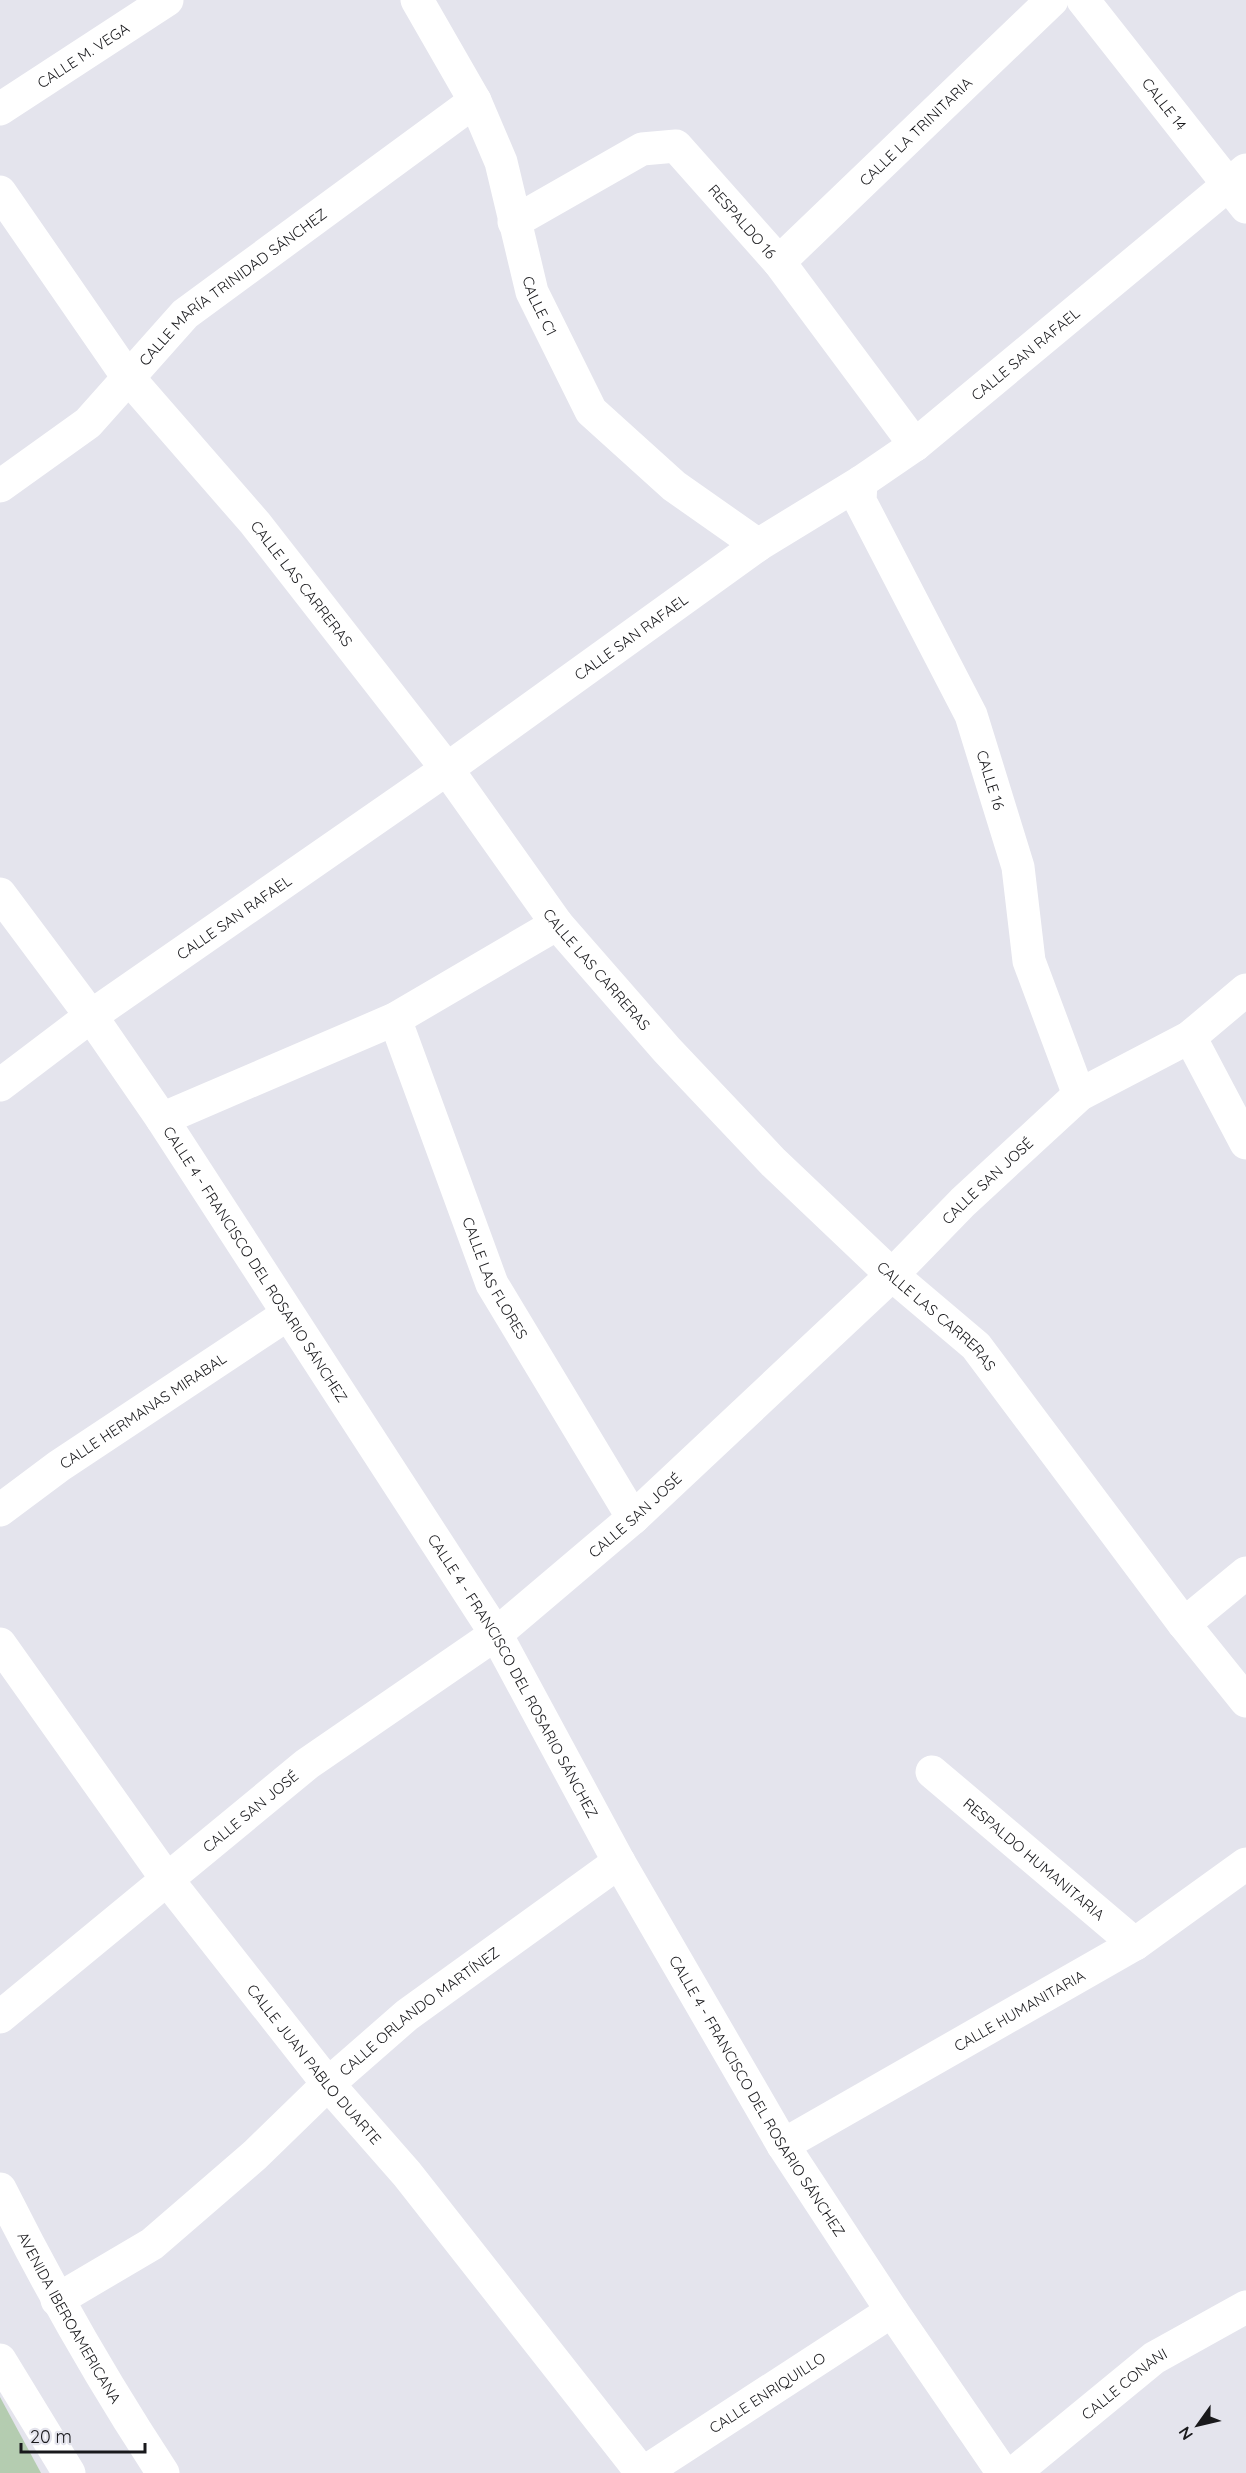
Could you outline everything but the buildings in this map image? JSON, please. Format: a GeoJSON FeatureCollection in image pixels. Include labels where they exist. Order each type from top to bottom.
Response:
{"type":"FeatureCollection","features":[{"type":"Feature","properties":{"kind":"street","name":"CALLE C1"},"geometry":{"type":"LineString","coordinates":[[417,0],[474,101],[501,162],[532,292],[591,411],[674,486],[758,545]]}},
{"type":"Feature","properties":{"kind":"street","name":"CALLE LA TRINITARIA"},"geometry":{"type":"LineString","coordinates":[[779,262],[1052,0]]}},
{"type":"Feature","properties":{"kind":"street","name":"CALLE 14"},"geometry":{"type":"LineString","coordinates":[[1083,0],[1240,187]]}},
{"type":"Feature","properties":{"kind":"street","name":"CALLE M. VEGA"},"geometry":{"type":"LineString","coordinates":[[0,109],[149,4]]}},
{"type":"Feature","properties":{"kind":"street","name":"CALLE MARÍA TRINIDAD SÁNCHEZ"},"geometry":{"type":"LineString","coordinates":[[0,486],[88,423],[185,314],[474,101]]}},
{"type":"Feature","properties":{"kind":"street","name":"RESPALDO 16"},"geometry":{"type":"LineString","coordinates":[[514,222],[642,149],[676,146],[779,262],[915,445]]}},
{"type":"Feature","properties":{"kind":"street","name":"CALLE SAN RAFAEL"},"geometry":{"type":"LineString","coordinates":[[0,1085],[91,1016],[447,769],[758,545],[861,482],[915,445],[1240,187]]}},
{"type":"Feature","properties":{"kind":"street","name":"CALLE LAS CARRERAS"},"geometry":{"type":"LineString","coordinates":[[0,192],[128,376],[255,523],[447,769],[557,924],[667,1050],[756,1144],[892,1275],[976,1346],[1184,1624],[1246,1701]]}},
{"type":"Feature","properties":{"kind":"street","name":"CALLE 16"},"geometry":{"type":"LineString","coordinates":[[861,482],[860,501],[970,715],[1018,867],[1029,961],[1079,1095]]}},
{"type":"Feature","properties":{"kind":"street","name":"CALLE 4 - FRANCISCO DEL ROSARIO SÁNCHEZ"},"geometry":{"type":"LineString","coordinates":[[0,894],[91,1016],[162,1119],[496,1634],[619,1862],[783,2145],[892,2311],[1003,2473]]}},
{"type":"Feature","properties":{"kind":"street"},"geometry":{"type":"LineString","coordinates":[[162,1119],[395,1019],[557,924]]}},
{"type":"Feature","properties":{"kind":"street","name":"CALLE SAN JOSÉ"},"geometry":{"type":"LineString","coordinates":[[0,2017],[307,1764],[496,1634],[633,1518],[892,1275],[963,1202],[1079,1095],[1190,1037],[1246,990]]}},
{"type":"Feature","properties":{"kind":"street","name":"CALLE LAS FLORES"},"geometry":{"type":"LineString","coordinates":[[395,1019],[492,1284],[633,1518]]}},
{"type":"Feature","properties":{"kind":"street"},"geometry":{"type":"LineString","coordinates":[[1190,1037],[1246,1143]]}},
{"type":"Feature","properties":{"kind":"street","name":"CALLE HERMANAS MIRABAL"},"geometry":{"type":"LineString","coordinates":[[0,1510],[59,1466],[288,1314]]}},
{"type":"Feature","properties":{"kind":"street"},"geometry":{"type":"LineString","coordinates":[[1184,1624],[1246,1573]]}},
{"type":"Feature","properties":{"kind":"street","name":"CALLE JUAN PABLO DUARTE"},"geometry":{"type":"LineString","coordinates":[[0,1644],[166,1878],[328,2084],[407,2174],[642,2473]]}},
{"type":"Feature","properties":{"kind":"street","name":"RESPALDO HUMANITARIA"},"geometry":{"type":"LineString","coordinates":[[932,1772],[1135,1944]]}},
{"type":"Feature","properties":{"kind":"street","name":"CALLE ORLANDO MARTÍNEZ"},"geometry":{"type":"LineString","coordinates":[[57,2300],[152,2244],[255,2155],[328,2084],[407,2015],[619,1862]]}},
{"type":"Feature","properties":{"kind":"street","name":"CALLE HUMANITARIA"},"geometry":{"type":"LineString","coordinates":[[783,2145],[1135,1944],[1246,1864]]}},
{"type":"Feature","properties":{"kind":"street","name":"AVENIDA IBEROAMERICANA"},"geometry":{"type":"LineString","coordinates":[[0,2189],[57,2300],[129,2421],[163,2473]]}},
{"type":"Feature","properties":{"kind":"street","name":"CALLE CONANI"},"geometry":{"type":"LineString","coordinates":[[1014,2473],[1154,2358],[1246,2307]]}},
{"type":"Feature","properties":{"kind":"street","name":"CALLE ENRIQUILLO"},"geometry":{"type":"LineString","coordinates":[[642,2473],[892,2311]]}},
{"type":"Feature","properties":{"kind":"street"},"geometry":{"type":"LineString","coordinates":[[0,2360],[69,2473]]}},
{"type":"Feature","properties":{"kind":"green space"},"geometry":{"type":"Polygon","coordinates":[[[0,2397],[41,2473],[0,2473],[0,2397]]]}}]}
